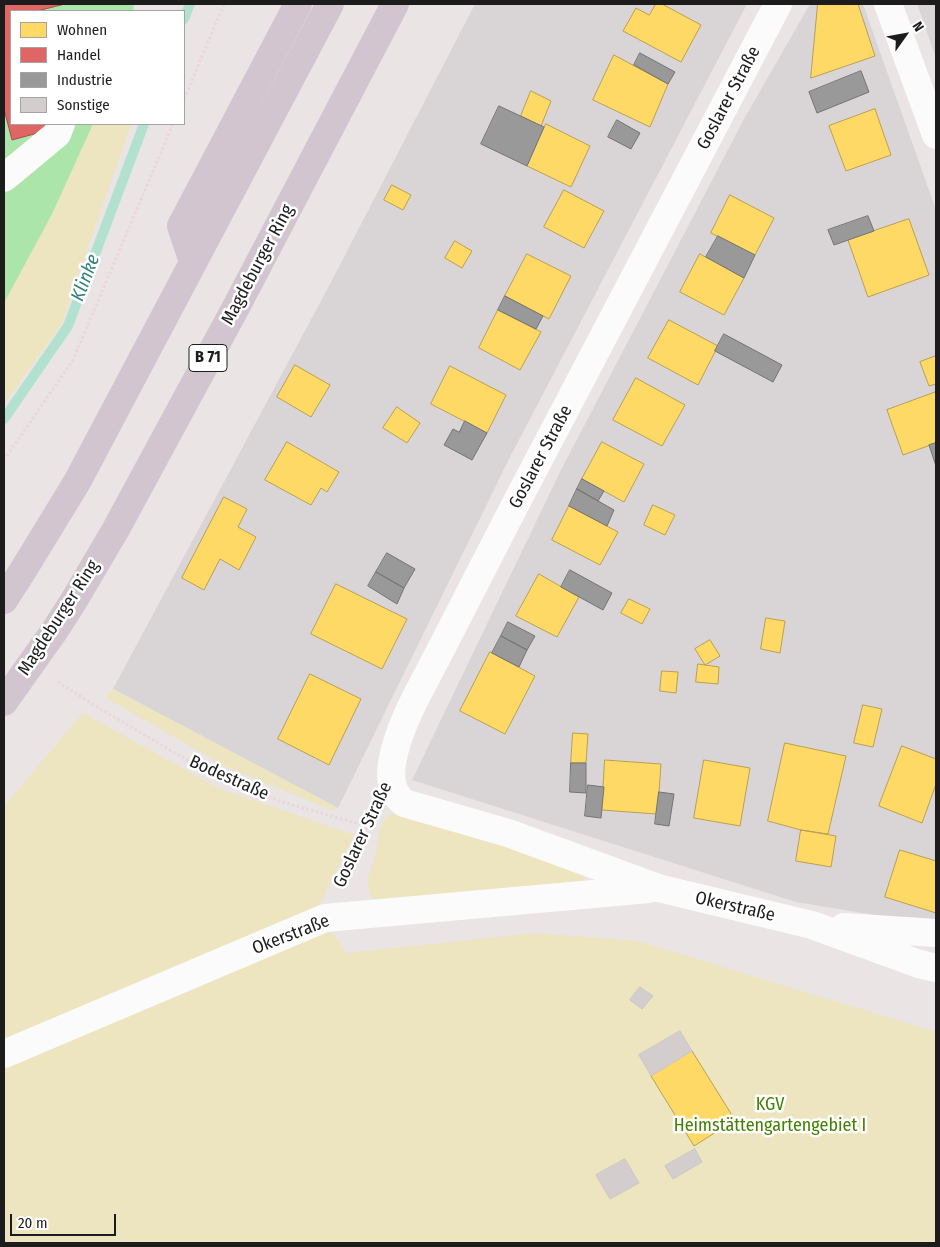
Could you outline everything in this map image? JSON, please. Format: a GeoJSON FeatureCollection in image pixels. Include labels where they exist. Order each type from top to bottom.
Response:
{"type":"FeatureCollection","features":[{"type":"Feature","properties":{"kind":"highway"},"geometry":{"type":"LineString","coordinates":[[192,262],[181,226],[298,4]]}},
{"type":"Feature","properties":{"kind":"highway"},"geometry":{"type":"LineString","coordinates":[[4,600],[77,482],[330,4]]}},
{"type":"Feature","properties":{"kind":"highway","name":"Magdeburger Ring"},"geometry":{"type":"LineString","coordinates":[[4,702],[68,609],[116,529],[235,309],[395,4]]}},
{"type":"Feature","properties":{"kind":"street","name":"Goslarer Straße"},"geometry":{"type":"LineString","coordinates":[[390,778],[395,747],[407,716],[778,4]]}},
{"type":"Feature","properties":{"kind":"street"},"geometry":{"type":"LineString","coordinates":[[888,4],[936,135]]}},
{"type":"Feature","properties":{"kind":"street"},"geometry":{"type":"LineString","coordinates":[[4,178],[57,134],[61,125]]}},
{"type":"Feature","properties":{"kind":"street","name":"Okerstraße"},"geometry":{"type":"LineString","coordinates":[[390,778],[394,793],[404,803],[508,833],[658,888],[812,925],[919,964],[936,968]]}},
{"type":"Feature","properties":{"kind":"street","name":"Okerstraße"},"geometry":{"type":"LineString","coordinates":[[4,1054],[325,918],[658,888]]}},
{"type":"Feature","properties":{"kind":"street","name":"Okerstraße"},"geometry":{"type":"LineString","coordinates":[[812,925],[936,933]]}},
{"type":"Feature","properties":{"kind":"path"},"geometry":{"type":"LineString","coordinates":[[185,96],[224,4]]}},
{"type":"Feature","properties":{"kind":"path"},"geometry":{"type":"LineString","coordinates":[[4,460],[73,360],[173,125]]}},
{"type":"Feature","properties":{"kind":"path","name":"Bodestraße"},"geometry":{"type":"LineString","coordinates":[[102,710],[199,767],[279,801],[366,826]]}},
{"type":"Feature","properties":{"kind":"path","name":"Goslarer Straße"},"geometry":{"type":"LineString","coordinates":[[325,918],[366,826],[390,778]]}},
{"type":"Feature","properties":{"kind":"shaded area"},"geometry":{"type":"Polygon","coordinates":[[[475,4],[747,4],[509,459],[338,808],[113,689],[329,286],[475,4]]]}},
{"type":"Feature","properties":{"kind":"shaded area"},"geometry":{"type":"Polygon","coordinates":[[[810,4],[863,4],[936,210],[936,925],[796,902],[412,780],[561,470],[744,119],[810,4]]]}},
{"type":"Feature","properties":{"kind":"shaded area"},"geometry":{"type":"Polygon","coordinates":[[[917,4],[936,4],[936,58],[917,4]]]}},
{"type":"Feature","properties":{"kind":"green space"},"geometry":{"type":"Polygon","coordinates":[[[4,4],[134,4],[133,10],[10,10],[10,125],[93,125],[52,214],[4,303],[4,4]]]}},
{"type":"Feature","properties":{"kind":"green space"},"geometry":{"type":"Polygon","coordinates":[[[93,125],[131,125],[61,325],[4,404],[4,302],[52,214],[93,125]]]}},
{"type":"Feature","properties":{"kind":"green space"},"geometry":{"type":"Polygon","coordinates":[[[113,689],[338,808],[331,810],[225,766],[106,698],[113,689]]]}},
{"type":"Feature","properties":{"kind":"green space","name":"KGV Heimstättengartengebiet I"},"geometry":{"type":"Polygon","coordinates":[[[83,713],[218,788],[354,835],[316,911],[347,953],[534,933],[638,941],[936,1032],[936,1243],[4,1243],[4,806],[83,713]]]}},
{"type":"Feature","properties":{"kind":"green space"},"geometry":{"type":"Polygon","coordinates":[[[392,814],[400,814],[453,827],[575,871],[584,877],[585,882],[373,901],[368,887],[369,876],[383,822],[392,814]]]}},
{"type":"Feature","properties":{"kind":"building: Wohnen"},"geometry":{"type":"Polygon","coordinates":[[[656,4],[662,4],[701,25],[681,62],[623,31],[636,8],[649,15],[656,4]]]}},
{"type":"Feature","properties":{"kind":"building: Wohnen"},"geometry":{"type":"Polygon","coordinates":[[[818,4],[858,4],[875,56],[811,78],[818,4]]]}},
{"type":"Feature","properties":{"kind":"building: Wohnen"},"geometry":{"type":"Polygon","coordinates":[[[614,55],[668,84],[650,127],[593,100],[614,55]]]}},
{"type":"Feature","properties":{"kind":"building: Wohnen"},"geometry":{"type":"Polygon","coordinates":[[[531,91],[551,101],[541,126],[521,116],[531,91]]]}},
{"type":"Feature","properties":{"kind":"building: Wohnen"},"geometry":{"type":"Polygon","coordinates":[[[875,109],[891,155],[846,171],[829,126],[875,109]]]}},
{"type":"Feature","properties":{"kind":"building: Wohnen"},"geometry":{"type":"Polygon","coordinates":[[[546,124],[590,146],[571,187],[527,166],[546,124]]]}},
{"type":"Feature","properties":{"kind":"building: Wohnen"},"geometry":{"type":"Polygon","coordinates":[[[392,185],[411,195],[403,210],[384,200],[392,185]]]}},
{"type":"Feature","properties":{"kind":"building: Wohnen"},"geometry":{"type":"Polygon","coordinates":[[[564,190],[604,211],[584,248],[544,227],[564,190]]]}},
{"type":"Feature","properties":{"kind":"building: Wohnen"},"geometry":{"type":"Polygon","coordinates":[[[730,195],[774,218],[755,255],[711,233],[730,195]]]}},
{"type":"Feature","properties":{"kind":"building: Wohnen"},"geometry":{"type":"Polygon","coordinates":[[[909,219],[929,275],[868,297],[848,240],[909,219]]]}},
{"type":"Feature","properties":{"kind":"building: Wohnen"},"geometry":{"type":"Polygon","coordinates":[[[455,241],[472,251],[462,268],[445,258],[455,241]]]}},
{"type":"Feature","properties":{"kind":"building: Wohnen"},"geometry":{"type":"Polygon","coordinates":[[[527,254],[571,276],[549,319],[505,296],[527,254]]]}},
{"type":"Feature","properties":{"kind":"building: Wohnen"},"geometry":{"type":"Polygon","coordinates":[[[700,254],[744,278],[724,315],[680,292],[700,254]]]}},
{"type":"Feature","properties":{"kind":"building: Wohnen"},"geometry":{"type":"Polygon","coordinates":[[[498,310],[541,332],[520,370],[479,348],[498,310]]]}},
{"type":"Feature","properties":{"kind":"building: Wohnen"},"geometry":{"type":"Polygon","coordinates":[[[669,320],[718,346],[698,385],[648,358],[669,320]]]}},
{"type":"Feature","properties":{"kind":"building: Wohnen"},"geometry":{"type":"Polygon","coordinates":[[[936,356],[936,384],[929,386],[920,362],[936,356]]]}},
{"type":"Feature","properties":{"kind":"building: Wohnen"},"geometry":{"type":"Polygon","coordinates":[[[295,365],[330,385],[311,417],[277,397],[295,365]]]}},
{"type":"Feature","properties":{"kind":"building: Wohnen"},"geometry":{"type":"Polygon","coordinates":[[[450,366],[506,395],[487,433],[431,404],[450,366]]]}},
{"type":"Feature","properties":{"kind":"building: Wohnen"},"geometry":{"type":"Polygon","coordinates":[[[636,378],[685,405],[662,446],[613,420],[636,378]]]}},
{"type":"Feature","properties":{"kind":"building: Wohnen"},"geometry":{"type":"Polygon","coordinates":[[[936,392],[936,443],[903,455],[887,410],[936,392]]]}},
{"type":"Feature","properties":{"kind":"building: Wohnen"},"geometry":{"type":"Polygon","coordinates":[[[397,407],[420,423],[407,443],[383,428],[397,407]]]}},
{"type":"Feature","properties":{"kind":"building: Wohnen"},"geometry":{"type":"Polygon","coordinates":[[[287,442],[339,472],[327,492],[321,488],[311,505],[265,480],[287,442]]]}},
{"type":"Feature","properties":{"kind":"building: Wohnen"},"geometry":{"type":"Polygon","coordinates":[[[602,442],[644,464],[624,502],[582,479],[602,442]]]}},
{"type":"Feature","properties":{"kind":"building: Wohnen"},"geometry":{"type":"Polygon","coordinates":[[[224,497],[247,509],[238,527],[256,537],[239,570],[220,559],[204,590],[182,578],[224,497]]]}},
{"type":"Feature","properties":{"kind":"building: Wohnen"},"geometry":{"type":"Polygon","coordinates":[[[653,505],[675,515],[665,535],[644,525],[653,505]]]}},
{"type":"Feature","properties":{"kind":"building: Wohnen"},"geometry":{"type":"Polygon","coordinates":[[[569,506],[618,532],[600,565],[552,540],[569,506]]]}},
{"type":"Feature","properties":{"kind":"building: Wohnen"},"geometry":{"type":"Polygon","coordinates":[[[539,574],[579,597],[557,637],[516,616],[539,574]]]}},
{"type":"Feature","properties":{"kind":"building: Wohnen"},"geometry":{"type":"Polygon","coordinates":[[[336,584],[407,619],[382,669],[311,634],[336,584]]]}},
{"type":"Feature","properties":{"kind":"building: Wohnen"},"geometry":{"type":"Polygon","coordinates":[[[629,599],[650,609],[642,624],[621,613],[629,599]]]}},
{"type":"Feature","properties":{"kind":"building: Wohnen"},"geometry":{"type":"Polygon","coordinates":[[[766,618],[785,621],[780,653],[761,649],[766,618]]]}},
{"type":"Feature","properties":{"kind":"building: Wohnen"},"geometry":{"type":"Polygon","coordinates":[[[710,640],[720,656],[705,665],[695,649],[710,640]]]}},
{"type":"Feature","properties":{"kind":"building: Wohnen"},"geometry":{"type":"Polygon","coordinates":[[[490,652],[535,676],[505,734],[460,711],[490,652]]]}},
{"type":"Feature","properties":{"kind":"building: Wohnen"},"geometry":{"type":"Polygon","coordinates":[[[698,664],[719,667],[718,684],[696,682],[698,664]]]}},
{"type":"Feature","properties":{"kind":"building: Wohnen"},"geometry":{"type":"Polygon","coordinates":[[[662,671],[678,672],[676,693],[660,691],[662,671]]]}},
{"type":"Feature","properties":{"kind":"building: Wohnen"},"geometry":{"type":"Polygon","coordinates":[[[310,674],[361,699],[329,765],[278,739],[310,674]]]}},
{"type":"Feature","properties":{"kind":"building: Wohnen"},"geometry":{"type":"Polygon","coordinates":[[[863,705],[882,709],[873,747],[854,743],[863,705]]]}},
{"type":"Feature","properties":{"kind":"building: Wohnen"},"geometry":{"type":"Polygon","coordinates":[[[573,733],[588,734],[586,763],[571,763],[573,733]]]}},
{"type":"Feature","properties":{"kind":"building: Wohnen"},"geometry":{"type":"Polygon","coordinates":[[[785,743],[846,756],[828,834],[801,830],[768,821],[785,743]]]}},
{"type":"Feature","properties":{"kind":"building: Wohnen"},"geometry":{"type":"Polygon","coordinates":[[[902,746],[936,759],[936,784],[922,823],[879,806],[902,746]]]}},
{"type":"Feature","properties":{"kind":"building: Wohnen"},"geometry":{"type":"Polygon","coordinates":[[[605,760],[661,764],[656,814],[602,810],[605,760]]]}},
{"type":"Feature","properties":{"kind":"building: Wohnen"},"geometry":{"type":"Polygon","coordinates":[[[704,760],[750,768],[740,826],[694,818],[704,760]]]}},
{"type":"Feature","properties":{"kind":"building: Wohnen"},"geometry":{"type":"Polygon","coordinates":[[[801,830],[836,836],[831,867],[796,861],[801,830]]]}},
{"type":"Feature","properties":{"kind":"building: Wohnen"},"geometry":{"type":"Polygon","coordinates":[[[900,850],[936,861],[936,913],[885,897],[900,850]]]}},
{"type":"Feature","properties":{"kind":"building: Wohnen"},"geometry":{"type":"Polygon","coordinates":[[[692,1051],[735,1120],[694,1146],[651,1076],[692,1051]]]}},
{"type":"Feature","properties":{"kind":"building: Handel"},"geometry":{"type":"Polygon","coordinates":[[[4,4],[65,4],[41,10],[10,10],[10,125],[55,125],[56,128],[12,140],[4,109],[4,4]]]}},
{"type":"Feature","properties":{"kind":"building: Industrie"},"geometry":{"type":"Polygon","coordinates":[[[640,53],[675,72],[668,84],[634,65],[640,53]]]}},
{"type":"Feature","properties":{"kind":"building: Industrie"},"geometry":{"type":"Polygon","coordinates":[[[861,71],[869,92],[817,113],[809,92],[861,71]]]}},
{"type":"Feature","properties":{"kind":"building: Industrie"},"geometry":{"type":"Polygon","coordinates":[[[499,106],[544,127],[527,166],[481,144],[499,106]]]}},
{"type":"Feature","properties":{"kind":"building: Industrie"},"geometry":{"type":"Polygon","coordinates":[[[617,120],[640,133],[631,149],[608,137],[617,120]]]}},
{"type":"Feature","properties":{"kind":"building: Industrie"},"geometry":{"type":"Polygon","coordinates":[[[868,216],[874,231],[834,245],[828,230],[868,216]]]}},
{"type":"Feature","properties":{"kind":"building: Industrie"},"geometry":{"type":"Polygon","coordinates":[[[718,236],[755,255],[744,278],[706,257],[718,236]]]}},
{"type":"Feature","properties":{"kind":"building: Industrie"},"geometry":{"type":"Polygon","coordinates":[[[505,296],[543,316],[536,329],[498,310],[505,296]]]}},
{"type":"Feature","properties":{"kind":"building: Industrie"},"geometry":{"type":"Polygon","coordinates":[[[724,334],[782,365],[773,382],[715,351],[724,334]]]}},
{"type":"Feature","properties":{"kind":"building: Industrie"},"geometry":{"type":"Polygon","coordinates":[[[465,421],[487,433],[472,460],[444,445],[453,429],[459,432],[465,421]]]}},
{"type":"Feature","properties":{"kind":"building: Industrie"},"geometry":{"type":"Polygon","coordinates":[[[936,443],[936,466],[929,445],[936,443]]]}},
{"type":"Feature","properties":{"kind":"building: Industrie"},"geometry":{"type":"Polygon","coordinates":[[[582,479],[604,491],[598,501],[577,489],[582,479]]]}},
{"type":"Feature","properties":{"kind":"building: Industrie"},"geometry":{"type":"Polygon","coordinates":[[[577,489],[614,510],[607,526],[569,506],[577,489]]]}},
{"type":"Feature","properties":{"kind":"building: Industrie"},"geometry":{"type":"Polygon","coordinates":[[[387,553],[415,569],[404,588],[376,572],[387,553]]]}},
{"type":"Feature","properties":{"kind":"building: Industrie"},"geometry":{"type":"Polygon","coordinates":[[[570,570],[612,593],[603,610],[561,587],[570,570]]]}},
{"type":"Feature","properties":{"kind":"building: Industrie"},"geometry":{"type":"Polygon","coordinates":[[[376,572],[404,588],[397,604],[368,586],[376,572]]]}},
{"type":"Feature","properties":{"kind":"building: Industrie"},"geometry":{"type":"Polygon","coordinates":[[[508,622],[535,636],[527,650],[501,636],[508,622]]]}},
{"type":"Feature","properties":{"kind":"building: Industrie"},"geometry":{"type":"Polygon","coordinates":[[[501,636],[527,650],[519,667],[492,653],[501,636]]]}},
{"type":"Feature","properties":{"kind":"building: Industrie"},"geometry":{"type":"Polygon","coordinates":[[[571,763],[586,763],[586,793],[570,792],[571,763]]]}},
{"type":"Feature","properties":{"kind":"building: Industrie"},"geometry":{"type":"Polygon","coordinates":[[[588,785],[604,787],[601,818],[585,816],[588,785]]]}},
{"type":"Feature","properties":{"kind":"building: Industrie"},"geometry":{"type":"Polygon","coordinates":[[[659,792],[674,794],[669,826],[655,824],[659,792]]]}},
{"type":"Feature","properties":{"kind":"building: Sonstige"},"geometry":{"type":"Polygon","coordinates":[[[640,987],[653,996],[642,1009],[630,1000],[640,987]]]}},
{"type":"Feature","properties":{"kind":"building: Sonstige"},"geometry":{"type":"Polygon","coordinates":[[[680,1031],[692,1051],[651,1076],[639,1055],[680,1031]]]}},
{"type":"Feature","properties":{"kind":"building: Sonstige"},"geometry":{"type":"Polygon","coordinates":[[[695,1149],[702,1162],[673,1179],[665,1166],[695,1149]]]}},
{"type":"Feature","properties":{"kind":"building: Sonstige"},"geometry":{"type":"Polygon","coordinates":[[[625,1159],[639,1183],[610,1199],[596,1175],[625,1159]]]}},
{"type":"Feature","properties":{"kind":"waterway","name":"Klinke"},"geometry":{"type":"LineString","coordinates":[[185,16],[190,4]]}},
{"type":"Feature","properties":{"kind":"waterway","name":"Klinke"},"geometry":{"type":"LineString","coordinates":[[4,419],[68,326],[144,125]]}}]}
